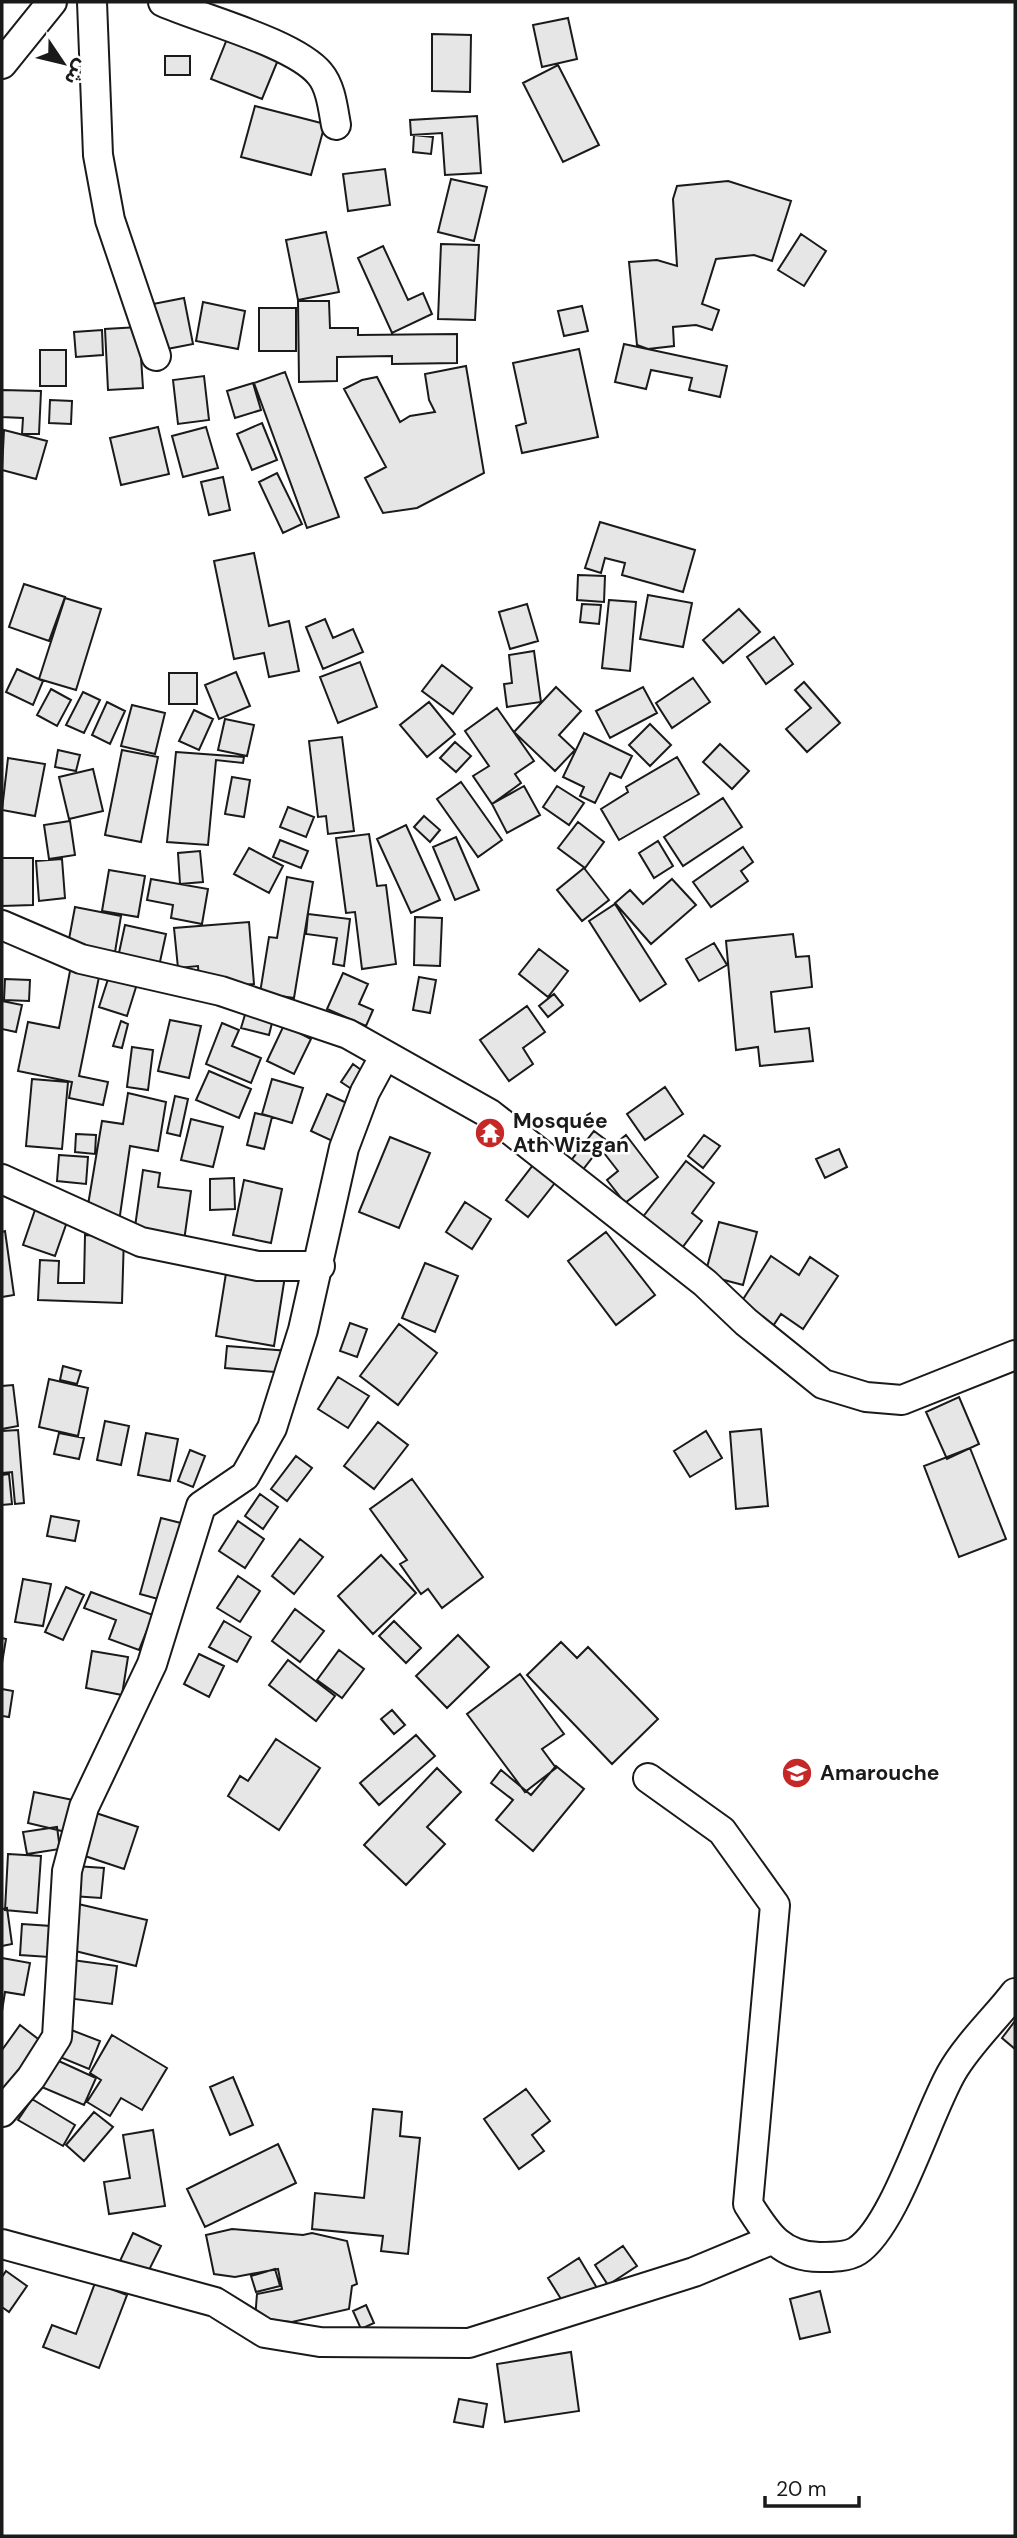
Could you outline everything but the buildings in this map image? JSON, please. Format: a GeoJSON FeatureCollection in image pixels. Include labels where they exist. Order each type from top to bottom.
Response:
{"type":"FeatureCollection","features":[{"type":"Feature","properties":{"kind":"street"},"geometry":{"type":"LineString","coordinates":[[2,64],[52,2]]}},
{"type":"Feature","properties":{"kind":"street"},"geometry":{"type":"LineString","coordinates":[[92,2],[98,155],[110,220],[156,356]]}},
{"type":"Feature","properties":{"kind":"street"},"geometry":{"type":"LineString","coordinates":[[163,2],[240,30],[301,59],[320,74],[331,97],[336,125]]}},
{"type":"Feature","properties":{"kind":"street"},"geometry":{"type":"LineString","coordinates":[[2,925],[81,959],[221,991],[348,1034],[490,1115],[705,1283],[746,1322],[823,1384],[866,1397],[902,1400],[1015,1355]]}},
{"type":"Feature","properties":{"kind":"street"},"geometry":{"type":"LineString","coordinates":[[2,2112],[31,2078],[57,2037],[67,1871],[84,1807],[152,1664],[201,1506],[245,1476],[272,1428],[320,1266],[327,1215],[344,1148],[365,1092],[385,1055]]}},
{"type":"Feature","properties":{"kind":"street"},"geometry":{"type":"LineString","coordinates":[[2,1179],[141,1242],[258,1266],[320,1266]]}},
{"type":"Feature","properties":{"kind":"street"},"geometry":{"type":"LineString","coordinates":[[648,1778],[722,1830],[775,1905],[748,2204],[771,2240],[803,2257],[833,2257],[856,2252],[877,2227],[896,2197],[952,2071],[1015,1993]]}},
{"type":"Feature","properties":{"kind":"street"},"geometry":{"type":"LineString","coordinates":[[2,2244],[215,2302],[265,2333],[320,2342],[469,2343],[694,2272],[771,2240]]}},
{"type":"Feature","properties":{"kind":"place","name":"Mosquée Ath Wizgan"},"geometry":{"type":"Point","coordinates":[490,1133]}},
{"type":"Feature","properties":{"kind":"place","name":"Amarouche"},"geometry":{"type":"Point","coordinates":[797,1773]}}]}
